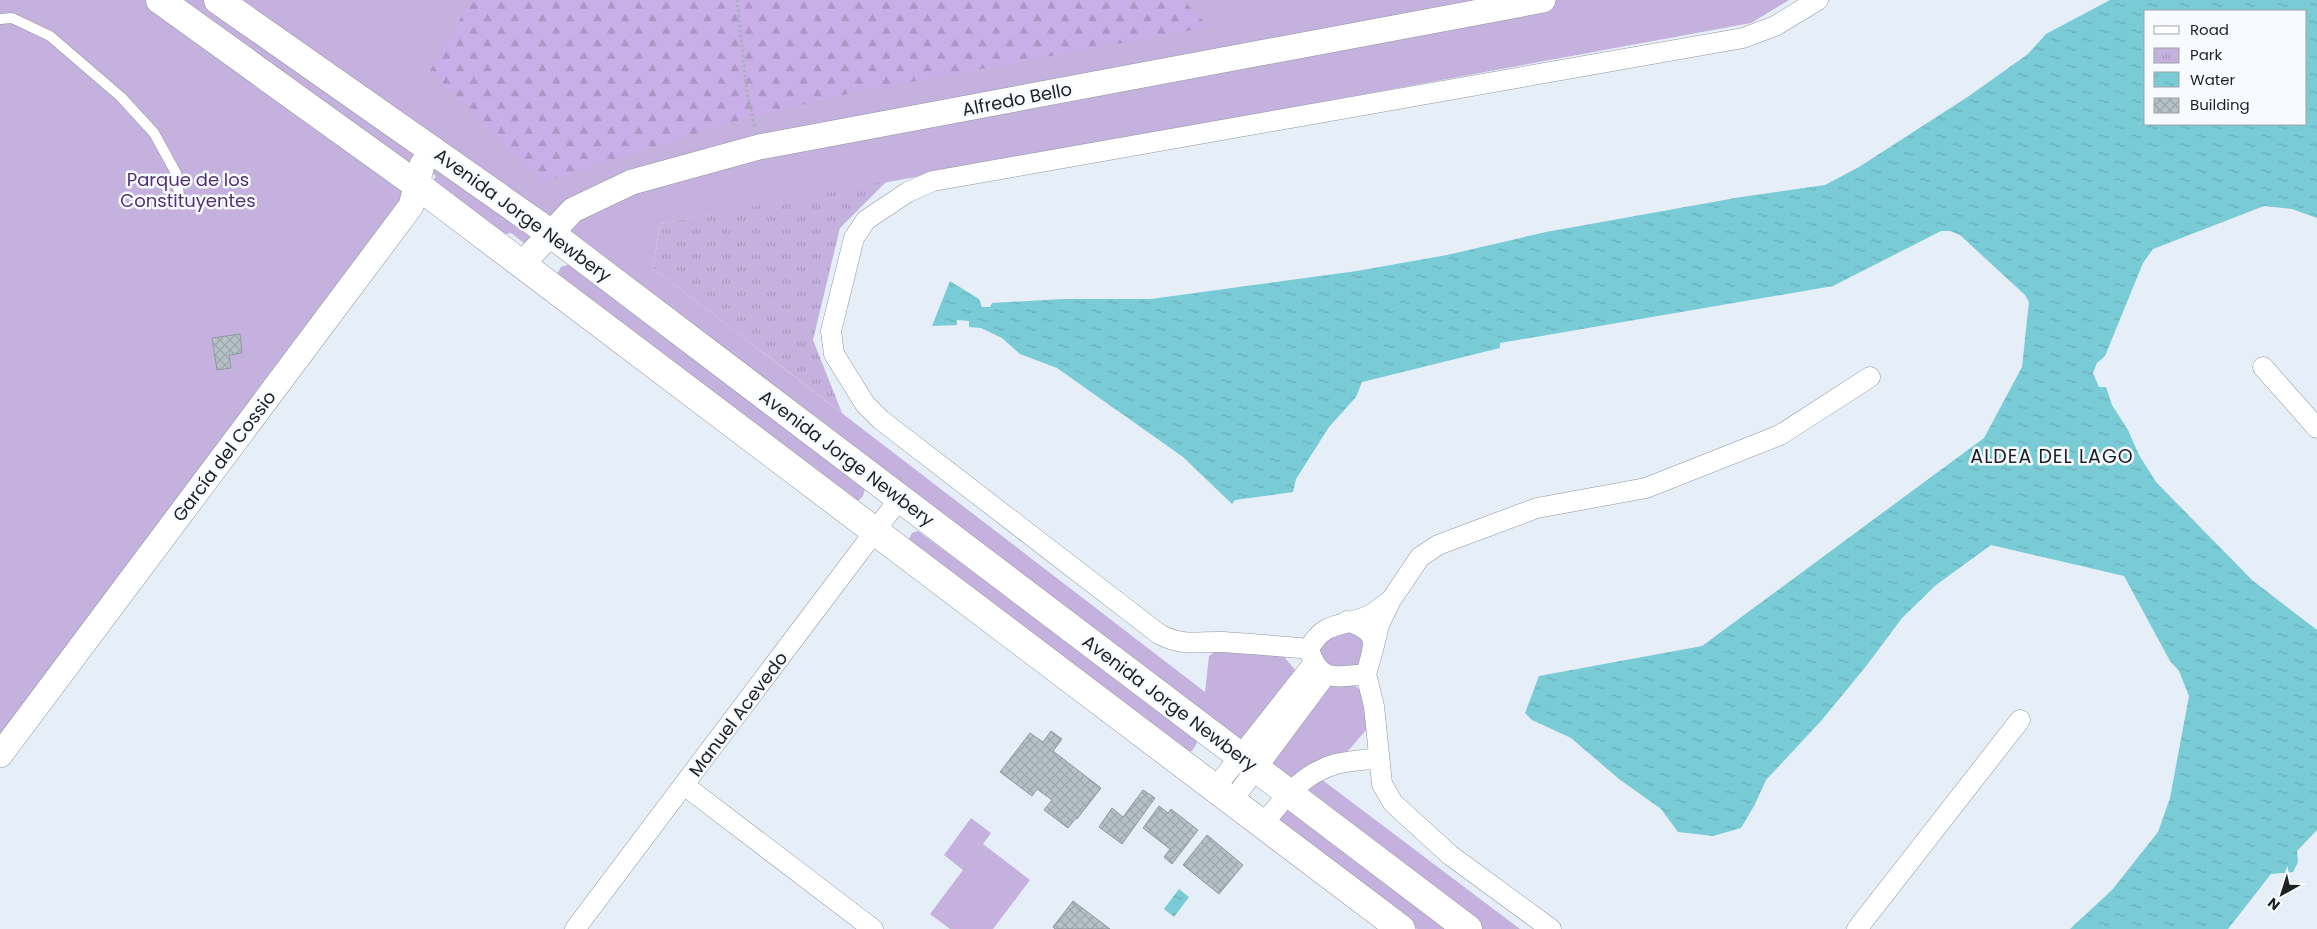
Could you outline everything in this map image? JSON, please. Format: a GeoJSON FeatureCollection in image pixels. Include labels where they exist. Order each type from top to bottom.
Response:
{"type":"FeatureCollection","features":[{"type":"Feature","properties":{"kind":"main road"},"geometry":{"type":"LineString","coordinates":[[160,0],[417,185],[1401,929]]}},
{"type":"Feature","properties":{"kind":"main road","name":"Avenida Jorge Newbery"},"geometry":{"type":"LineString","coordinates":[[218,0],[550,232],[1468,929]]}},
{"type":"Feature","properties":{"kind":"street","name":"Alfredo Bello"},"geometry":{"type":"LineString","coordinates":[[522,264],[572,210],[632,182],[760,147],[1542,0]]}},
{"type":"Feature","properties":{"kind":"street"},"geometry":{"type":"LineString","coordinates":[[1366,674],[1340,676],[1316,663],[1221,642],[1185,644],[1170,640],[1151,628],[881,420],[865,404],[834,354],[831,331],[854,238],[866,220],[908,192],[933,181],[1743,38],[1776,26],[1818,0]]}},
{"type":"Feature","properties":{"kind":"street","name":"García del Cossio"},"geometry":{"type":"LineString","coordinates":[[0,755],[411,206],[422,165],[432,149]]}},
{"type":"Feature","properties":{"kind":"street"},"geometry":{"type":"LineString","coordinates":[[2263,367],[2317,428]]}},
{"type":"Feature","properties":{"kind":"street"},"geometry":{"type":"LineString","coordinates":[[1551,929],[1450,855],[1416,826],[1393,803],[1382,784],[1374,706],[1366,674],[1379,625],[1391,600],[1420,557],[1438,545],[1537,508],[1646,488],[1780,436],[1870,377]]}},
{"type":"Feature","properties":{"kind":"street","name":"Manuel Acevedo"},"geometry":{"type":"LineString","coordinates":[[575,929],[900,498]]}},
{"type":"Feature","properties":{"kind":"street"},"geometry":{"type":"LineString","coordinates":[[1223,794],[1248,762],[1316,663],[1314,638],[1327,628],[1369,616],[1391,600]]}},
{"type":"Feature","properties":{"kind":"street"},"geometry":{"type":"LineString","coordinates":[[1347,621],[1364,627],[1372,636],[1373,650]]}},
{"type":"Feature","properties":{"kind":"street"},"geometry":{"type":"LineString","coordinates":[[1857,929],[2020,720]]}},
{"type":"Feature","properties":{"kind":"street"},"geometry":{"type":"LineString","coordinates":[[1263,824],[1288,793],[1314,774],[1336,764],[1378,758]]}},
{"type":"Feature","properties":{"kind":"street"},"geometry":{"type":"LineString","coordinates":[[684,785],[873,929]]}},
{"type":"Feature","properties":{"kind":"lane"},"geometry":{"type":"LineString","coordinates":[[0,19],[12,18],[50,36],[121,97],[154,133],[176,173],[180,202]]}},
{"type":"Feature","properties":{"kind":"path"},"geometry":{"type":"LineString","coordinates":[[737,0],[747,93],[760,147]]}},
{"type":"Feature","properties":{"kind":"green space","name":"Parque de los Constituyentes"},"geometry":{"type":"Polygon","coordinates":[[[0,0],[1789,0],[1751,23],[660,224],[653,268],[1205,692],[1209,656],[1217,650],[1281,653],[1295,670],[1325,685],[1350,683],[1358,688],[1364,695],[1367,729],[1348,751],[1339,755],[1321,779],[1520,929],[1468,929],[551,233],[533,250],[511,233],[501,235],[432,184],[436,176],[422,165],[411,206],[0,755],[0,0]]]}},
{"type":"Feature","properties":{"kind":"green space"},"geometry":{"type":"Polygon","coordinates":[[[471,0],[1183,0],[1209,27],[851,93],[743,119],[544,182],[430,71],[471,0]]]}},
{"type":"Feature","properties":{"kind":"green space"},"geometry":{"type":"Polygon","coordinates":[[[887,181],[840,228],[813,340],[842,413],[653,268],[660,224],[887,181]]]}},
{"type":"Feature","properties":{"kind":"green space"},"geometry":{"type":"Polygon","coordinates":[[[567,265],[574,266],[862,483],[865,489],[863,496],[858,501],[851,500],[557,274],[561,267],[567,265]]]}},
{"type":"Feature","properties":{"kind":"green space"},"geometry":{"type":"Polygon","coordinates":[[[918,531],[1195,737],[1197,743],[1192,751],[1185,753],[912,545],[909,539],[912,533],[918,531]]]}},
{"type":"Feature","properties":{"kind":"green space"},"geometry":{"type":"Polygon","coordinates":[[[1364,627],[1366,674],[1326,675],[1314,638],[1364,627]]]}},
{"type":"Feature","properties":{"kind":"green space"},"geometry":{"type":"Polygon","coordinates":[[[1282,802],[1448,929],[1417,929],[1271,818],[1282,802]]]}},
{"type":"Feature","properties":{"kind":"green space"},"geometry":{"type":"Polygon","coordinates":[[[971,818],[991,833],[983,844],[1030,880],[993,929],[950,929],[930,914],[963,870],[944,855],[971,818]]]}},
{"type":"Feature","properties":{"kind":"water"},"geometry":{"type":"Polygon","coordinates":[[[2110,0],[2317,0],[2317,218],[2292,209],[2264,206],[2153,249],[2143,263],[2105,356],[2097,363],[2093,373],[2099,387],[2106,387],[2112,405],[2156,482],[2252,580],[2317,630],[2317,830],[2297,851],[2298,862],[2293,872],[2271,874],[2228,929],[2070,929],[2112,890],[2158,832],[2170,798],[2189,696],[2179,671],[2170,661],[2124,576],[1991,545],[1936,585],[1902,618],[1867,665],[1821,721],[1766,780],[1741,828],[1713,836],[1678,832],[1661,809],[1619,779],[1571,738],[1532,720],[1525,713],[1539,676],[1702,646],[1984,438],[2022,367],[2029,302],[2025,295],[1960,235],[1950,231],[1941,231],[1833,286],[1500,343],[1500,348],[1362,382],[1356,397],[1329,427],[1296,479],[1293,492],[1235,500],[1232,504],[1183,457],[1057,368],[1020,354],[1002,338],[981,328],[969,327],[969,321],[957,320],[957,325],[932,326],[950,281],[979,299],[982,307],[990,307],[992,303],[1063,299],[1151,299],[1357,271],[1447,255],[1546,232],[1741,197],[1825,185],[1859,167],[1969,96],[2028,54],[2046,34],[2110,0]]]}},
{"type":"Feature","properties":{"kind":"water"},"geometry":{"type":"Polygon","coordinates":[[[1179,889],[1189,897],[1174,917],[1164,909],[1179,889]]]}},
{"type":"Feature","properties":{"kind":"building"},"geometry":{"type":"Polygon","coordinates":[[[240,334],[242,353],[229,355],[231,368],[217,370],[212,338],[240,334]]]}},
{"type":"Feature","properties":{"kind":"building"},"geometry":{"type":"Polygon","coordinates":[[[1051,731],[1062,739],[1053,751],[1101,788],[1068,828],[1044,810],[1052,800],[1037,789],[1032,796],[1000,772],[1030,733],[1043,742],[1051,731]]]}},
{"type":"Feature","properties":{"kind":"building"},"geometry":{"type":"Polygon","coordinates":[[[1143,790],[1155,798],[1122,844],[1099,827],[1112,808],[1123,817],[1143,790]]]}},
{"type":"Feature","properties":{"kind":"building"},"geometry":{"type":"Polygon","coordinates":[[[1159,806],[1168,813],[1171,809],[1198,830],[1172,864],[1164,857],[1170,849],[1143,828],[1159,806]]]}},
{"type":"Feature","properties":{"kind":"building"},"geometry":{"type":"Polygon","coordinates":[[[1207,835],[1243,865],[1219,894],[1183,865],[1207,835]]]}},
{"type":"Feature","properties":{"kind":"building"},"geometry":{"type":"Polygon","coordinates":[[[1073,901],[1110,929],[1055,929],[1053,927],[1073,901]]]}},
{"type":"Feature","properties":{"kind":"district","name":"ALDEA DEL LAGO"},"geometry":{"type":"Point","coordinates":[2052,456]}}]}
